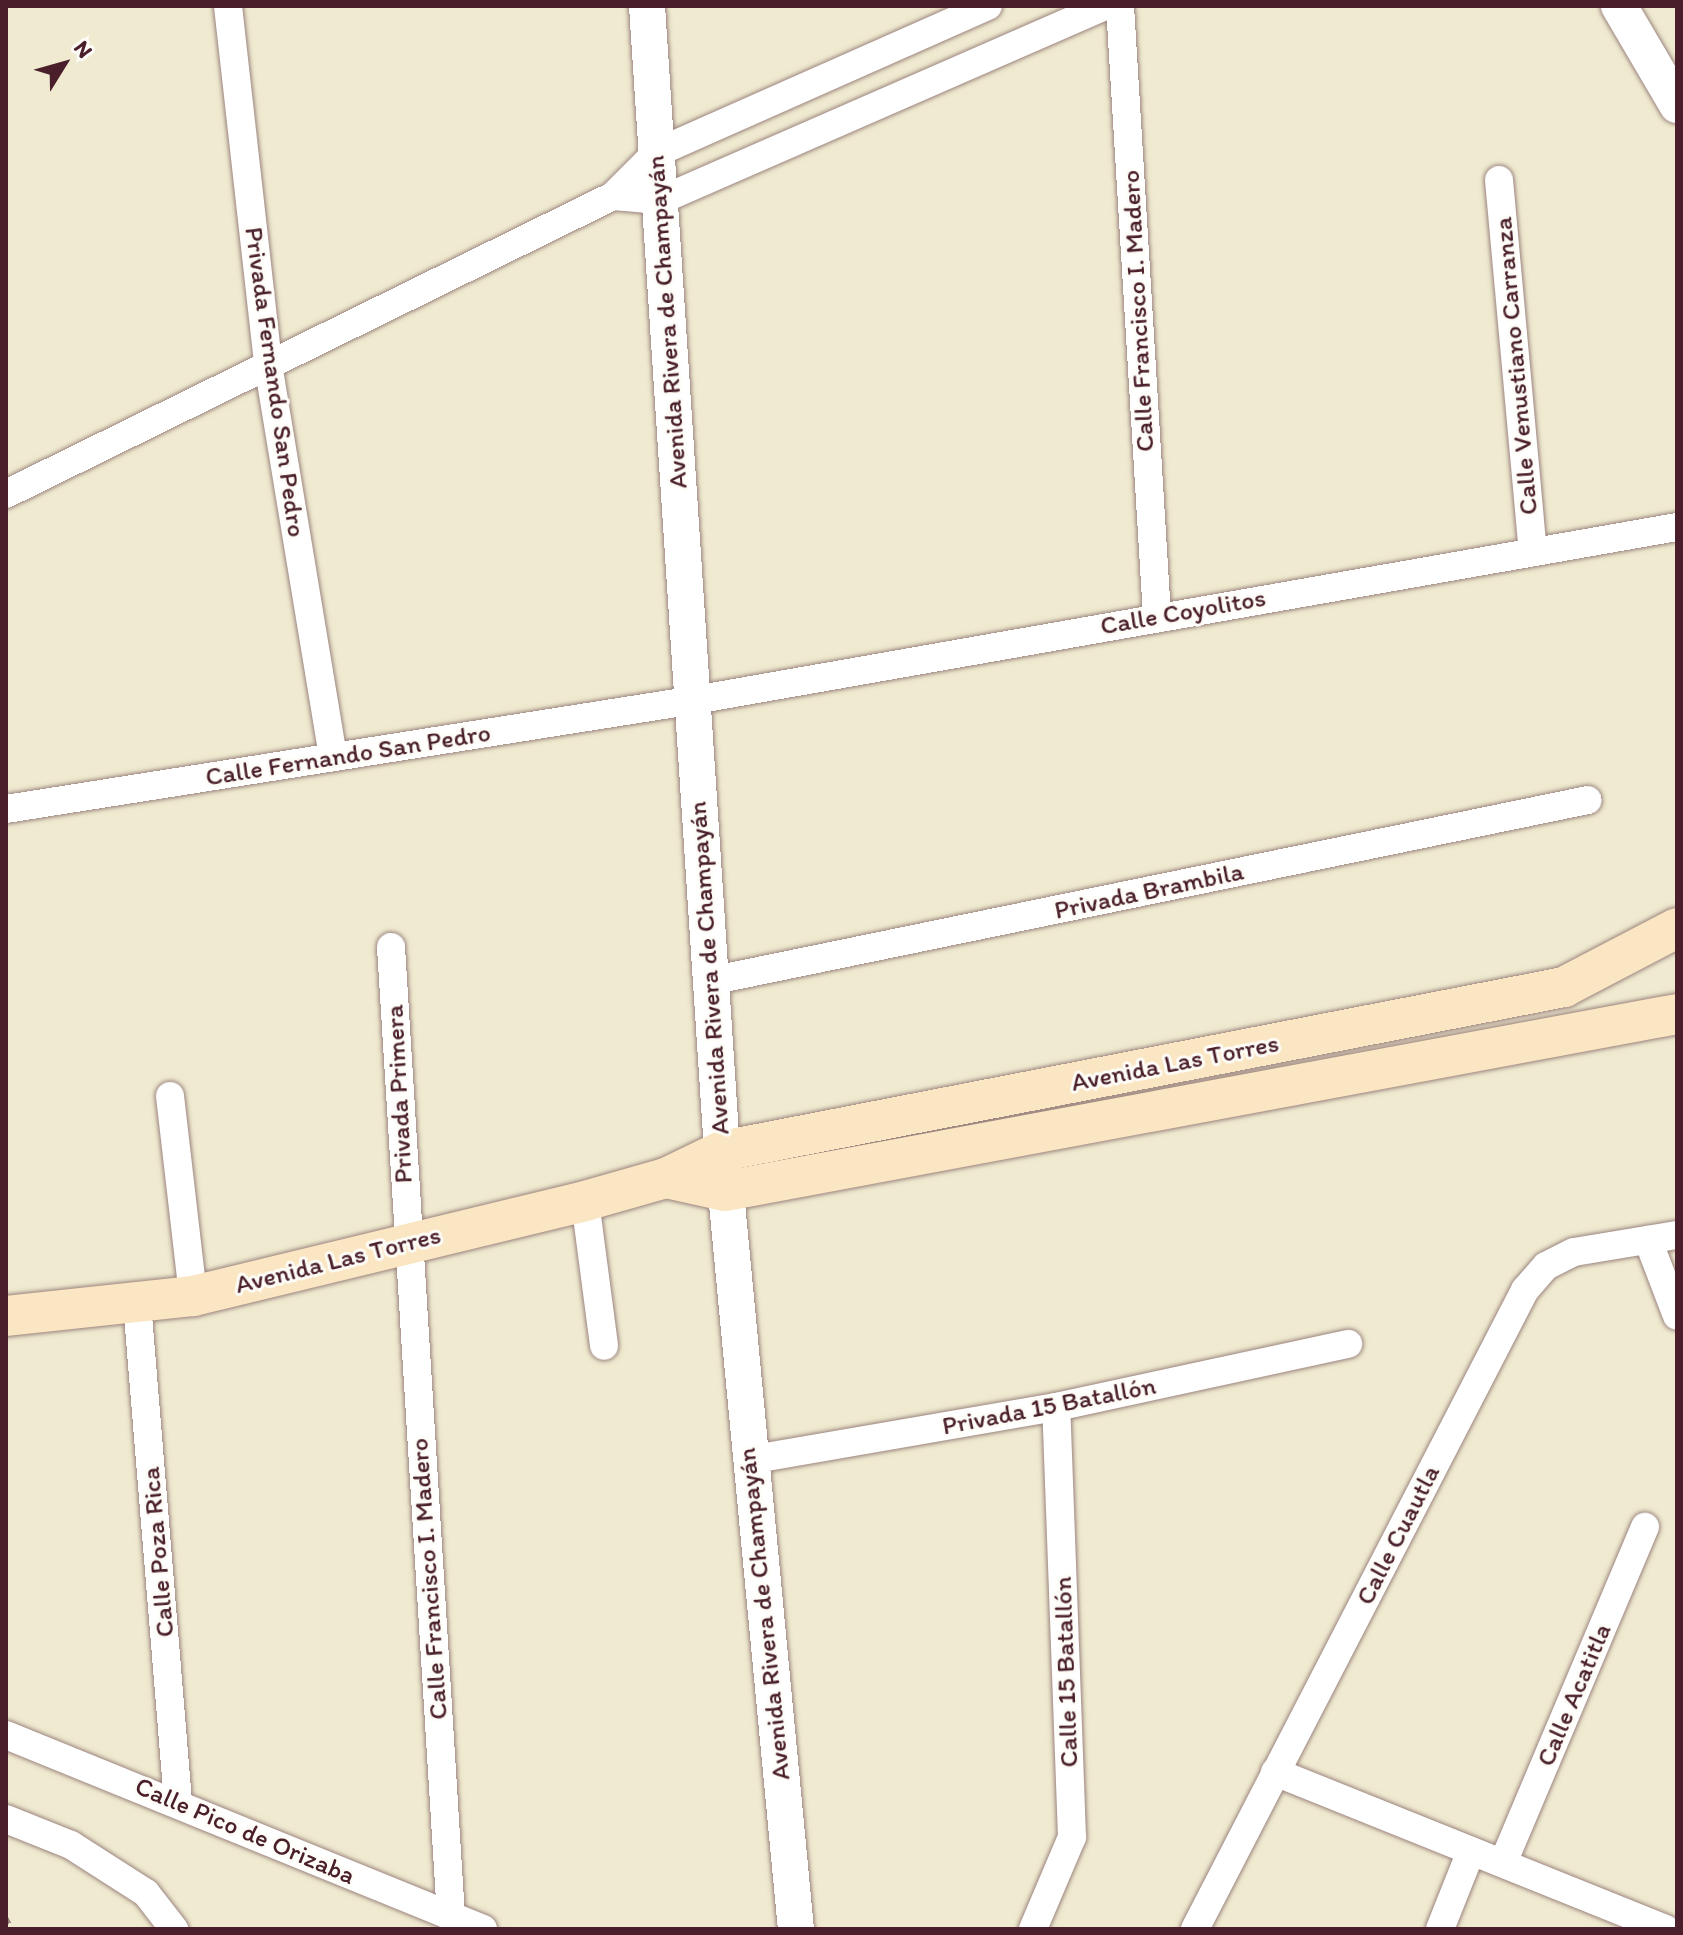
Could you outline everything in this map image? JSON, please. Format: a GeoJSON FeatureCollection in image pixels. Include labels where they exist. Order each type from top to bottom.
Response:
{"type":"FeatureCollection","features":[{"type":"Feature","properties":{"kind":"main road","name":"Avenida Las Torres"},"geometry":{"type":"LineString","coordinates":[[6,1316],[193,1296],[407,1241],[585,1201],[666,1178],[722,1151],[1564,987],[1677,928]]}},
{"type":"Feature","properties":{"kind":"main road","name":"Avenida Las Torres"},"geometry":{"type":"LineString","coordinates":[[666,1178],[725,1191],[1677,1014]]}},
{"type":"Feature","properties":{"kind":"street","name":"Privada Fernando San Pedro"},"geometry":{"type":"LineString","coordinates":[[228,6],[269,370],[333,757]]}},
{"type":"Feature","properties":{"kind":"street","name":"Avenida Rivera de Champayán"},"geometry":{"type":"LineString","coordinates":[[647,6],[689,701],[725,1191],[796,1929]]}},
{"type":"Feature","properties":{"kind":"street"},"geometry":{"type":"LineString","coordinates":[[6,494],[269,370],[613,196],[656,153],[988,6]]}},
{"type":"Feature","properties":{"kind":"street"},"geometry":{"type":"LineString","coordinates":[[613,196],[661,200],[1105,6]]}},
{"type":"Feature","properties":{"kind":"street","name":"Calle Francisco I. Madero"},"geometry":{"type":"LineString","coordinates":[[1120,6],[1157,616]]}},
{"type":"Feature","properties":{"kind":"street"},"geometry":{"type":"LineString","coordinates":[[1619,6],[1674,90]]}},
{"type":"Feature","properties":{"kind":"street","name":"Calle Venustiano Carranza"},"geometry":{"type":"LineString","coordinates":[[1499,180],[1533,551]]}},
{"type":"Feature","properties":{"kind":"street","name":"Calle Coyolitos"},"geometry":{"type":"LineString","coordinates":[[689,701],[1157,616],[1677,527]]}},
{"type":"Feature","properties":{"kind":"street","name":"Calle Fernando San Pedro"},"geometry":{"type":"LineString","coordinates":[[6,809],[689,701]]}},
{"type":"Feature","properties":{"kind":"street","name":"Privada Brambila"},"geometry":{"type":"LineString","coordinates":[[710,981],[1588,800]]}},
{"type":"Feature","properties":{"kind":"street","name":"Privada Primera"},"geometry":{"type":"LineString","coordinates":[[391,947],[407,1241]]}},
{"type":"Feature","properties":{"kind":"street"},"geometry":{"type":"LineString","coordinates":[[170,1096],[193,1296]]}},
{"type":"Feature","properties":{"kind":"street"},"geometry":{"type":"LineString","coordinates":[[585,1201],[604,1346]]}},
{"type":"Feature","properties":{"kind":"street","name":"Calle Cuautla"},"geometry":{"type":"LineString","coordinates":[[1195,1929],[1525,1290],[1546,1266],[1574,1252],[1677,1235]]}},
{"type":"Feature","properties":{"kind":"street"},"geometry":{"type":"LineString","coordinates":[[1648,1240],[1677,1316]]}},
{"type":"Feature","properties":{"kind":"street","name":"Calle Francisco I. Madero"},"geometry":{"type":"LineString","coordinates":[[407,1241],[451,1918]]}},
{"type":"Feature","properties":{"kind":"street","name":"Calle Poza Rica"},"geometry":{"type":"LineString","coordinates":[[137,1303],[178,1801]]}},
{"type":"Feature","properties":{"kind":"street","name":"Privada 15 Batallón"},"geometry":{"type":"LineString","coordinates":[[749,1460],[1056,1407],[1348,1344]]}},
{"type":"Feature","properties":{"kind":"street","name":"Calle 15 Batallón"},"geometry":{"type":"LineString","coordinates":[[1033,1929],[1072,1837],[1056,1407]]}},
{"type":"Feature","properties":{"kind":"street","name":"Calle Acatitla"},"geometry":{"type":"LineString","coordinates":[[1503,1863],[1645,1527]]}},
{"type":"Feature","properties":{"kind":"street","name":"Calle Pico de Orizaba"},"geometry":{"type":"LineString","coordinates":[[6,1735],[178,1801],[483,1929]]}},
{"type":"Feature","properties":{"kind":"street"},"geometry":{"type":"LineString","coordinates":[[1275,1772],[1503,1863],[1632,1923],[1666,1929]]}},
{"type":"Feature","properties":{"kind":"street"},"geometry":{"type":"LineString","coordinates":[[6,1819],[71,1845],[146,1893],[174,1929]]}},
{"type":"Feature","properties":{"kind":"street"},"geometry":{"type":"LineString","coordinates":[[1440,1929],[1471,1851]]}},
{"type":"Feature","properties":{"kind":"path"},"geometry":{"type":"LineString","coordinates":[[6,1918],[12,1929]]}}]}
